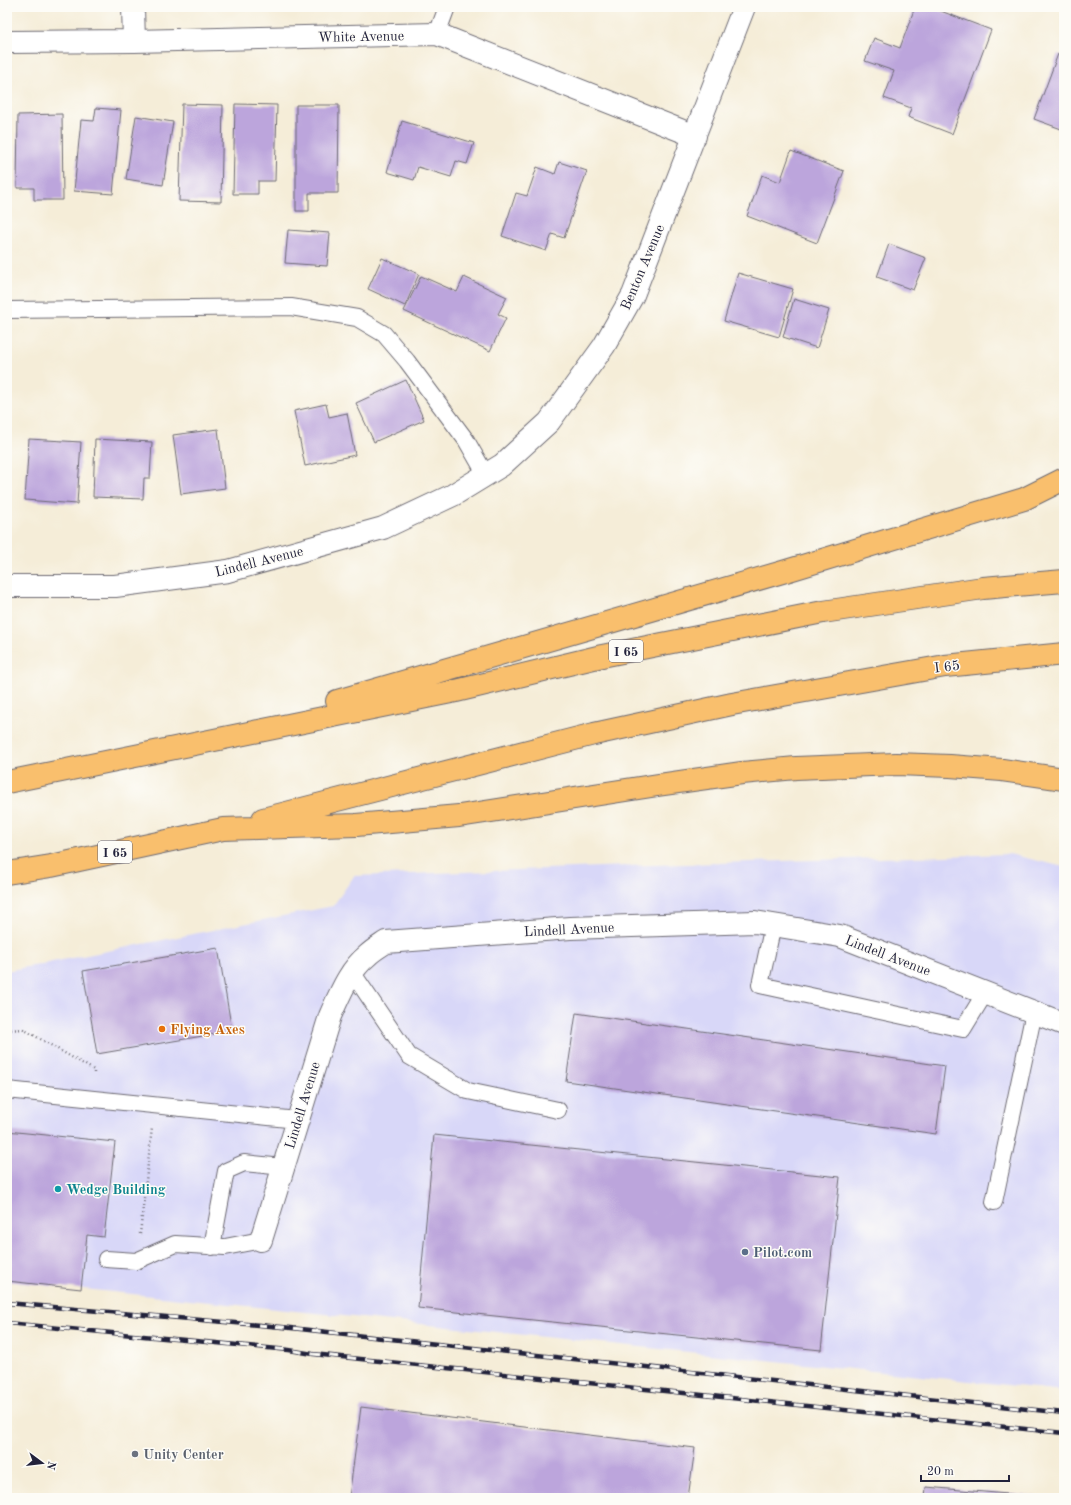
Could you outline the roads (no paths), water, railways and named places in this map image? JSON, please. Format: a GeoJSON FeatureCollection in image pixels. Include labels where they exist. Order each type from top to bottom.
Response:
{"type":"FeatureCollection","features":[{"type":"Feature","properties":{"kind":"highway"},"geometry":{"type":"LineString","coordinates":[[192,744],[778,573],[1024,499],[1064,479]]}},
{"type":"Feature","properties":{"kind":"highway","name":"I 65"},"geometry":{"type":"LineString","coordinates":[[7,782],[456,691],[602,656],[823,612],[983,588],[1064,581]]}},
{"type":"Feature","properties":{"kind":"highway","name":"I 65"},"geometry":{"type":"LineString","coordinates":[[7,873],[51,866],[223,829],[594,734],[732,704],[945,666],[1064,654]]}},
{"type":"Feature","properties":{"kind":"highway"},"geometry":{"type":"LineString","coordinates":[[223,829],[356,825],[459,816],[681,782],[796,768],[896,764],[950,766],[1002,770],[1064,779]]}},
{"type":"Feature","properties":{"kind":"street"},"geometry":{"type":"LineString","coordinates":[[133,7],[134,41]]}},
{"type":"Feature","properties":{"kind":"street","name":"Benton Avenue"},"geometry":{"type":"LineString","coordinates":[[453,495],[502,465],[549,422],[604,346],[633,295],[744,7]]}},
{"type":"Feature","properties":{"kind":"street","name":"White Avenue"},"geometry":{"type":"LineString","coordinates":[[7,42],[134,41],[437,34],[695,136]]}},
{"type":"Feature","properties":{"kind":"street","name":"Lindell Avenue"},"geometry":{"type":"LineString","coordinates":[[7,586],[115,586],[228,571],[383,528],[453,495]]}},
{"type":"Feature","properties":{"kind":"street","name":"Lindell Avenue"},"geometry":{"type":"LineString","coordinates":[[261,1240],[330,1016],[340,993],[352,972],[367,956],[386,942],[570,928],[755,922],[840,936],[1064,1024]]}},
{"type":"Feature","properties":{"kind":"lane"},"geometry":{"type":"LineString","coordinates":[[437,34],[448,7]]}},
{"type":"Feature","properties":{"kind":"lane"},"geometry":{"type":"LineString","coordinates":[[7,310],[291,307],[357,318],[384,334],[407,361],[466,440],[486,475]]}},
{"type":"Feature","properties":{"kind":"lane"},"geometry":{"type":"LineString","coordinates":[[773,925],[760,985],[963,1028],[985,993]]}},
{"type":"Feature","properties":{"kind":"lane"},"geometry":{"type":"LineString","coordinates":[[352,972],[409,1056],[468,1091],[558,1110]]}},
{"type":"Feature","properties":{"kind":"lane"},"geometry":{"type":"LineString","coordinates":[[994,1202],[1034,1012]]}},
{"type":"Feature","properties":{"kind":"lane"},"geometry":{"type":"LineString","coordinates":[[7,1090],[297,1120]]}},
{"type":"Feature","properties":{"kind":"lane"},"geometry":{"type":"LineString","coordinates":[[212,1247],[226,1171],[244,1164],[283,1168]]}},
{"type":"Feature","properties":{"kind":"lane"},"geometry":{"type":"LineString","coordinates":[[106,1259],[136,1261],[176,1244],[225,1247],[261,1240]]}},
{"type":"Feature","properties":{"kind":"railway"},"geometry":{"type":"LineString","coordinates":[[7,1303],[282,1327],[1064,1413]]}},
{"type":"Feature","properties":{"kind":"railway"},"geometry":{"type":"LineString","coordinates":[[7,1323],[289,1350],[313,1354],[1064,1433]]}},
{"type":"Feature","properties":{"kind":"place","name":"Flying Axes"},"geometry":{"type":"Point","coordinates":[162,1029]}},
{"type":"Feature","properties":{"kind":"place","name":"Wedge Building"},"geometry":{"type":"Point","coordinates":[58,1189]}},
{"type":"Feature","properties":{"kind":"place","name":"Pilot.com"},"geometry":{"type":"Point","coordinates":[745,1252]}},
{"type":"Feature","properties":{"kind":"place","name":"Unity Center"},"geometry":{"type":"Point","coordinates":[135,1454]}}]}
